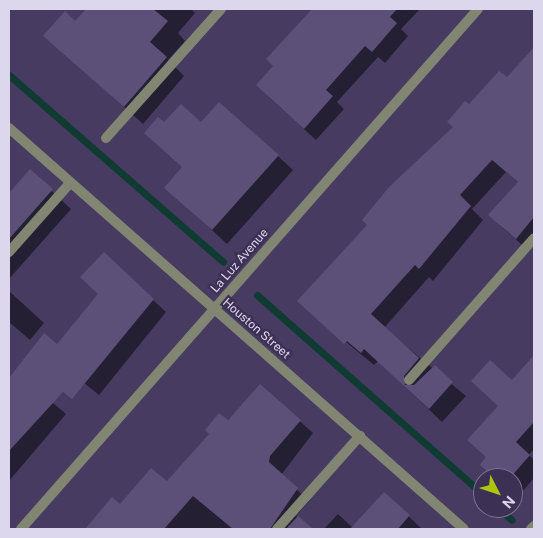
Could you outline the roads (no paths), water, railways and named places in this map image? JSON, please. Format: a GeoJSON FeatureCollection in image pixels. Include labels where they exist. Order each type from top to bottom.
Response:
{"type":"FeatureCollection","features":[{"type":"Feature","properties":{"kind":"street"},"geometry":{"type":"LineString","coordinates":[[106,138],[221,9]]}},
{"type":"Feature","properties":{"kind":"street","name":"La Luz Avenue"},"geometry":{"type":"LineString","coordinates":[[22,529],[478,9]]}},
{"type":"Feature","properties":{"kind":"street","name":"Houston Street"},"geometry":{"type":"LineString","coordinates":[[9,128],[464,529]]}},
{"type":"Feature","properties":{"kind":"street"},"geometry":{"type":"LineString","coordinates":[[9,252],[70,183]]}},
{"type":"Feature","properties":{"kind":"street"},"geometry":{"type":"LineString","coordinates":[[410,380],[534,238]]}},
{"type":"Feature","properties":{"kind":"street"},"geometry":{"type":"LineString","coordinates":[[277,529],[360,436]]}},
{"type":"Feature","properties":{"kind":"street"},"geometry":{"type":"LineString","coordinates":[[531,529],[534,526]]}},
{"type":"Feature","properties":{"kind":"waterway"},"geometry":{"type":"LineString","coordinates":[[9,75],[223,262]]}},
{"type":"Feature","properties":{"kind":"waterway"},"geometry":{"type":"LineString","coordinates":[[257,295],[473,485]]}}]}
